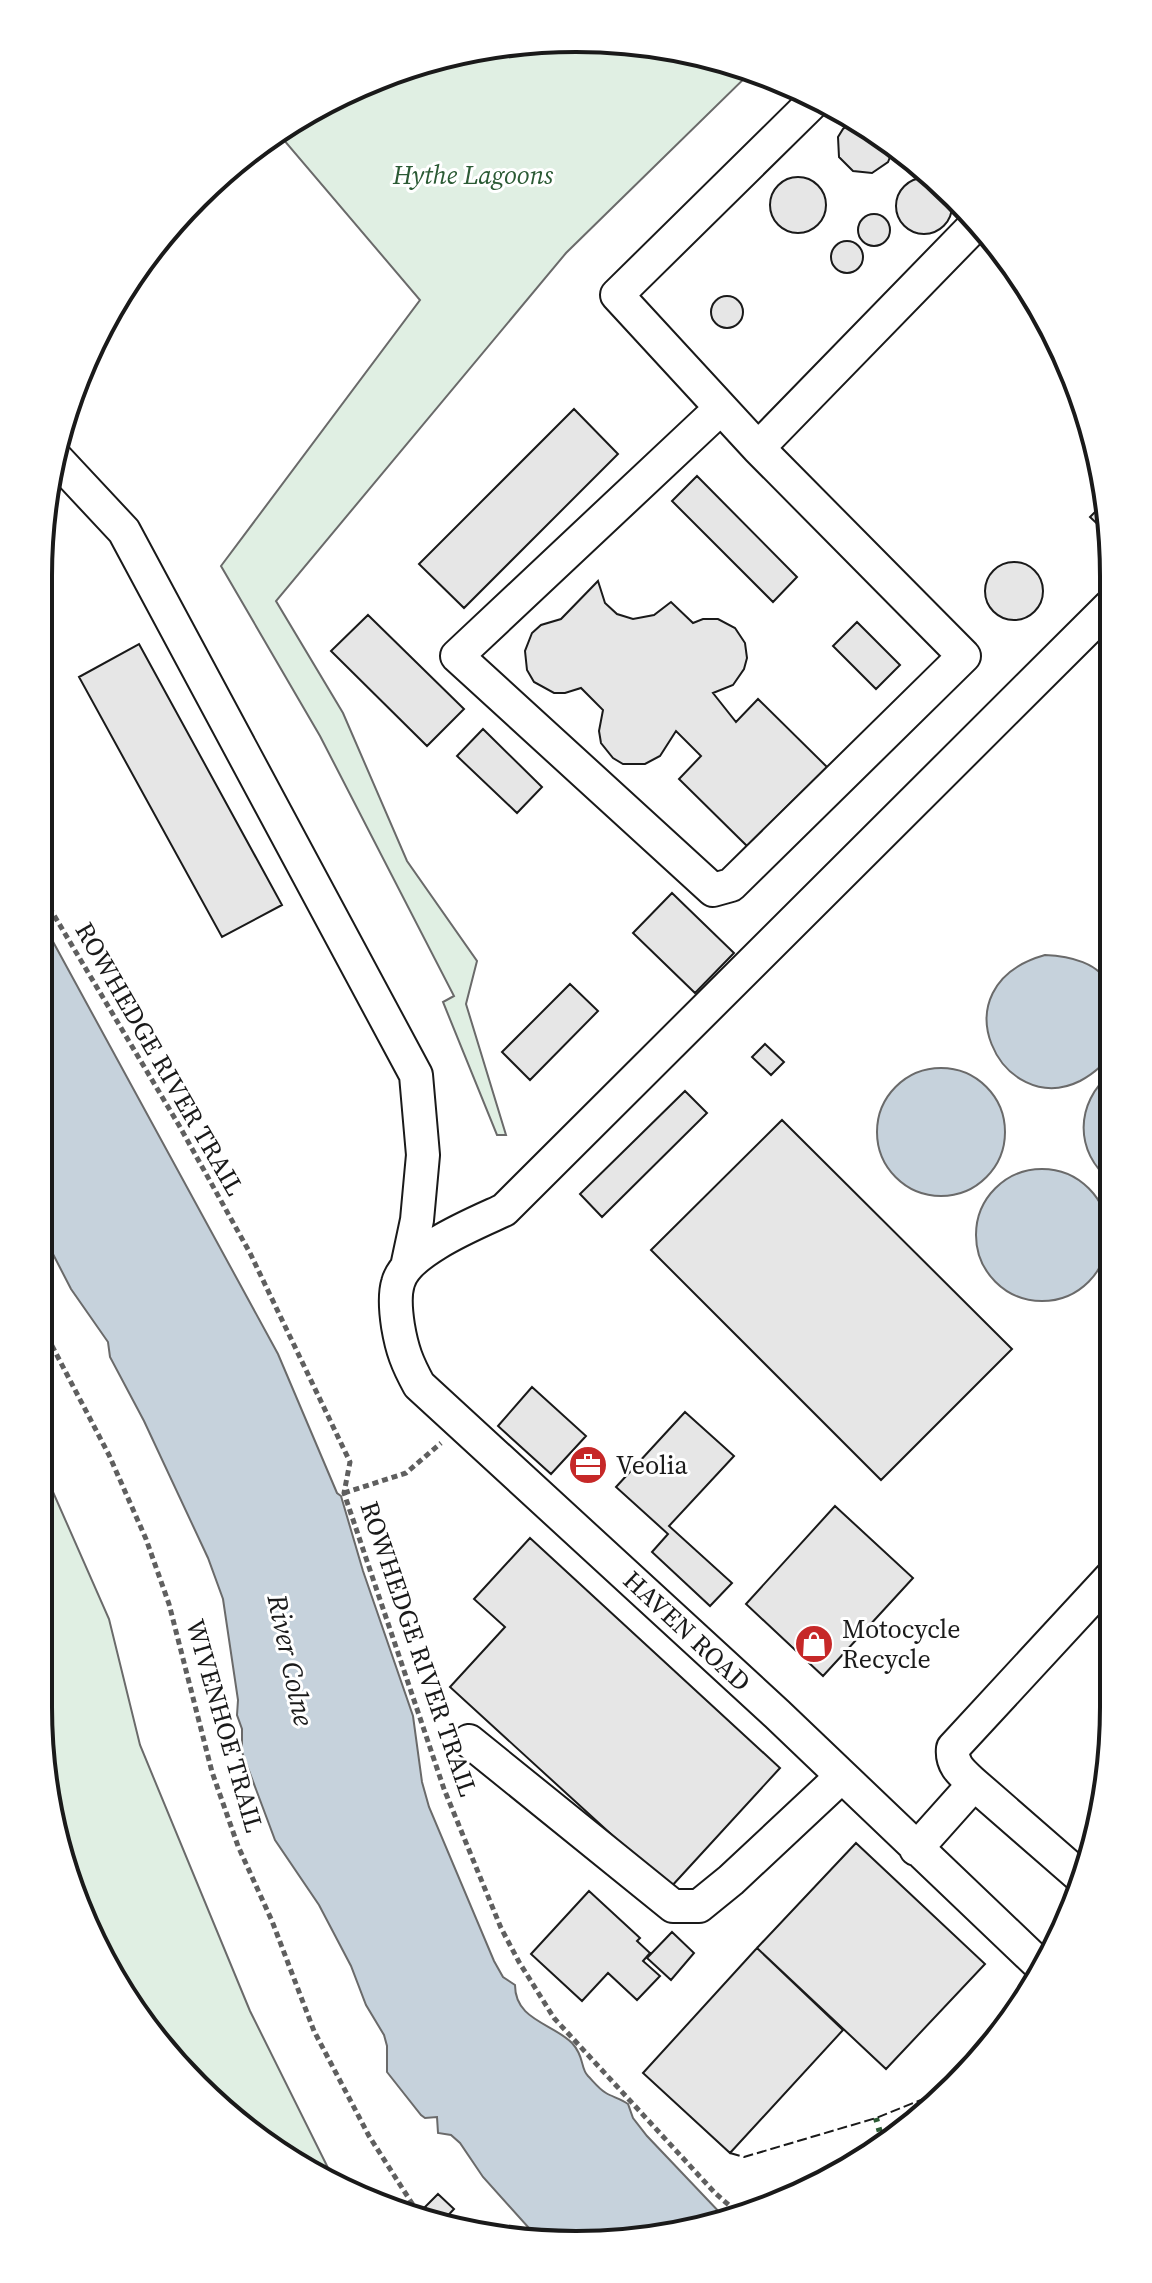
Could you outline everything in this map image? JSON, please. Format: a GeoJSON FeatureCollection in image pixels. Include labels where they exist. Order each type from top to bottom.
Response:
{"type":"FeatureCollection","features":[{"type":"Feature","properties":{"kind":"street"},"geometry":{"type":"LineString","coordinates":[[721,408],[457,656],[713,890],[731,885],[964,656],[758,448],[617,295],[809,106]]}},
{"type":"Feature","properties":{"kind":"street"},"geometry":{"type":"LineString","coordinates":[[758,448],[970,231]]}},
{"type":"Feature","properties":{"kind":"street","name":"HAVEN ROAD"},"geometry":{"type":"LineString","coordinates":[[64,467],[124,531],[416,1075],[423,1155],[417,1220],[407,1267],[398,1281],[396,1310],[403,1355],[419,1385],[662,1607],[1035,1960]]}},
{"type":"Feature","properties":{"kind":"street"},"geometry":{"type":"LineString","coordinates":[[407,1267],[432,1245],[504,1210],[1100,616]]}},
{"type":"Feature","properties":{"kind":"street"},"geometry":{"type":"LineString","coordinates":[[1073,1871],[974,1784],[956,1767],[952,1758],[953,1748],[1100,1589]]}},
{"type":"Feature","properties":{"kind":"street"},"geometry":{"type":"LineString","coordinates":[[469,1741],[673,1906],[699,1906],[841,1777]]}},
{"type":"Feature","properties":{"kind":"street"},"geometry":{"type":"LineString","coordinates":[[916,1849],[974,1784]]}},
{"type":"Feature","properties":{"kind":"path","name":"ROWHEDGE RIVER TRAIL"},"geometry":{"type":"LineString","coordinates":[[52,912],[180,1127],[250,1253],[350,1462],[344,1493],[444,1789],[501,1928],[554,2018],[731,2207]]}},
{"type":"Feature","properties":{"kind":"path","name":"WIVENHOE TRAIL"},"geometry":{"type":"LineString","coordinates":[[52,1346],[109,1455],[146,1539],[169,1604],[212,1772],[238,1846],[272,1921],[314,2031],[369,2136],[413,2204]]}},
{"type":"Feature","properties":{"kind":"path"},"geometry":{"type":"LineString","coordinates":[[344,1493],[406,1473],[461,1424]]}},
{"type":"Feature","properties":{"kind":"green space","name":"Hythe Lagoons"},"geometry":{"type":"Polygon","coordinates":[[[576,52],[644,56],[743,80],[566,253],[276,601],[343,713],[407,861],[477,961],[466,1004],[506,1135],[497,1135],[443,1002],[454,996],[320,736],[221,566],[420,300],[284,141],[375,92],[440,70],[508,56],[576,52]]]}},
{"type":"Feature","properties":{"kind":"green space"},"geometry":{"type":"Polygon","coordinates":[[[52,1490],[109,1619],[140,1745],[250,2011],[328,2169],[257,2123],[205,2078],[140,1998],[92,1908],[70,1843],[56,1775],[52,1707],[52,1490]]]}},
{"type":"Feature","properties":{"kind":"water","name":"River Colne"},"geometry":{"type":"Polygon","coordinates":[[[52,940],[278,1354],[337,1493],[341,1496],[363,1571],[413,1716],[422,1782],[429,1807],[494,1961],[503,1977],[515,1985],[521,2006],[536,2020],[572,2043],[588,2076],[603,2091],[628,2104],[633,2118],[647,2136],[718,2211],[644,2227],[576,2231],[530,2229],[483,2177],[460,2143],[451,2135],[438,2133],[437,2117],[425,2118],[421,2115],[387,2072],[384,2035],[366,2005],[351,1966],[319,1905],[275,1840],[242,1752],[242,1729],[237,1715],[238,1700],[223,1599],[208,1558],[144,1421],[110,1357],[108,1342],[71,1289],[52,1252],[52,940]]]}},
{"type":"Feature","properties":{"kind":"water"},"geometry":{"type":"Polygon","coordinates":[[[1045,955],[1083,962],[1100,973],[1098,1069],[1080,1081],[1052,1088],[1026,1082],[1005,1066],[992,1044],[987,1019],[993,993],[1011,971],[1045,955]]]}},
{"type":"Feature","properties":{"kind":"water"},"geometry":{"type":"Polygon","coordinates":[[[941,1068],[965,1073],[986,1087],[1000,1108],[1005,1132],[1000,1156],[986,1177],[965,1191],[941,1196],[917,1191],[896,1177],[882,1156],[877,1132],[882,1108],[896,1087],[917,1073],[941,1068]]]}},
{"type":"Feature","properties":{"kind":"water"},"geometry":{"type":"Polygon","coordinates":[[[1099,1085],[1100,1170],[1090,1156],[1084,1127],[1085,1113],[1099,1085]]]}},
{"type":"Feature","properties":{"kind":"water"},"geometry":{"type":"Polygon","coordinates":[[[1029,1170],[1055,1170],[1079,1180],[1100,1204],[1100,1266],[1079,1290],[1055,1300],[1029,1300],[1005,1290],[987,1272],[977,1248],[977,1222],[987,1198],[1005,1180],[1029,1170]]]}},
{"type":"Feature","properties":{"kind":"building"},"geometry":{"type":"Polygon","coordinates":[[[846,127],[890,157],[888,162],[872,173],[853,171],[839,157],[838,137],[846,127]]]}},
{"type":"Feature","properties":{"kind":"building"},"geometry":{"type":"Polygon","coordinates":[[[798,177],[818,185],[826,205],[818,225],[798,233],[778,225],[770,205],[778,185],[798,177]]]}},
{"type":"Feature","properties":{"kind":"building"},"geometry":{"type":"Polygon","coordinates":[[[918,179],[951,210],[944,226],[935,232],[913,232],[898,217],[898,195],[918,179]]]}},
{"type":"Feature","properties":{"kind":"building"},"geometry":{"type":"Polygon","coordinates":[[[874,214],[885,219],[890,230],[885,241],[874,246],[863,241],[858,230],[863,219],[874,214]]]}},
{"type":"Feature","properties":{"kind":"building"},"geometry":{"type":"Polygon","coordinates":[[[847,241],[858,246],[863,257],[858,268],[847,273],[836,268],[831,257],[836,246],[847,241]]]}},
{"type":"Feature","properties":{"kind":"building"},"geometry":{"type":"Polygon","coordinates":[[[727,296],[738,301],[743,312],[738,323],[727,328],[716,323],[711,312],[716,301],[727,296]]]}},
{"type":"Feature","properties":{"kind":"building"},"geometry":{"type":"Polygon","coordinates":[[[574,409],[618,454],[464,608],[419,564],[574,409]]]}},
{"type":"Feature","properties":{"kind":"building"},"geometry":{"type":"Polygon","coordinates":[[[697,476],[797,577],[773,602],[672,501],[697,476]]]}},
{"type":"Feature","properties":{"kind":"building"},"geometry":{"type":"Polygon","coordinates":[[[1096,511],[1097,524],[1090,517],[1096,511]]]}},
{"type":"Feature","properties":{"kind":"building"},"geometry":{"type":"Polygon","coordinates":[[[1014,562],[1035,570],[1043,591],[1035,612],[1014,620],[993,612],[985,591],[993,570],[1014,562]]]}},
{"type":"Feature","properties":{"kind":"building"},"geometry":{"type":"Polygon","coordinates":[[[598,581],[605,603],[617,614],[633,619],[654,615],[671,602],[693,623],[718,619],[735,628],[745,643],[747,658],[744,669],[733,685],[713,693],[736,722],[758,699],[827,767],[747,846],[679,779],[701,756],[676,731],[660,756],[645,764],[623,764],[613,758],[601,743],[599,731],[603,710],[581,688],[554,693],[534,682],[527,670],[525,651],[532,633],[541,625],[561,619],[598,581]]]}},
{"type":"Feature","properties":{"kind":"building"},"geometry":{"type":"Polygon","coordinates":[[[368,615],[464,709],[427,746],[331,651],[368,615]]]}},
{"type":"Feature","properties":{"kind":"building"},"geometry":{"type":"Polygon","coordinates":[[[857,622],[900,665],[876,689],[833,646],[857,622]]]}},
{"type":"Feature","properties":{"kind":"building"},"geometry":{"type":"Polygon","coordinates":[[[139,644],[282,905],[222,937],[79,677],[139,644]]]}},
{"type":"Feature","properties":{"kind":"building"},"geometry":{"type":"Polygon","coordinates":[[[483,729],[542,787],[517,813],[457,756],[483,729]]]}},
{"type":"Feature","properties":{"kind":"building"},"geometry":{"type":"Polygon","coordinates":[[[672,893],[734,953],[695,993],[633,933],[672,893]]]}},
{"type":"Feature","properties":{"kind":"building"},"geometry":{"type":"Polygon","coordinates":[[[570,984],[598,1011],[530,1080],[502,1052],[570,984]]]}},
{"type":"Feature","properties":{"kind":"building"},"geometry":{"type":"Polygon","coordinates":[[[765,1044],[784,1062],[771,1075],[752,1057],[765,1044]]]}},
{"type":"Feature","properties":{"kind":"building"},"geometry":{"type":"Polygon","coordinates":[[[685,1091],[707,1113],[602,1217],[580,1194],[685,1091]]]}},
{"type":"Feature","properties":{"kind":"building"},"geometry":{"type":"Polygon","coordinates":[[[782,1120],[1012,1349],[881,1480],[651,1250],[782,1120]]]}},
{"type":"Feature","properties":{"kind":"building"},"geometry":{"type":"Polygon","coordinates":[[[532,1387],[586,1436],[551,1474],[498,1426],[532,1387]]]}},
{"type":"Feature","properties":{"kind":"building"},"geometry":{"type":"Polygon","coordinates":[[[685,1412],[734,1456],[669,1526],[732,1583],[710,1606],[652,1552],[668,1534],[616,1487],[685,1412]]]}},
{"type":"Feature","properties":{"kind":"building"},"geometry":{"type":"Polygon","coordinates":[[[835,1506],[913,1578],[823,1676],[746,1604],[835,1506]]]}},
{"type":"Feature","properties":{"kind":"building"},"geometry":{"type":"Polygon","coordinates":[[[530,1538],[780,1768],[670,1888],[450,1687],[505,1627],[474,1599],[530,1538]]]}},
{"type":"Feature","properties":{"kind":"building"},"geometry":{"type":"Polygon","coordinates":[[[856,1843],[985,1964],[886,2069],[757,1948],[856,1843]]]}},
{"type":"Feature","properties":{"kind":"building"},"geometry":{"type":"Polygon","coordinates":[[[589,1891],[640,1938],[637,1941],[650,1953],[643,1961],[660,1976],[637,2000],[608,1973],[582,2001],[531,1954],[589,1891]]]}},
{"type":"Feature","properties":{"kind":"building"},"geometry":{"type":"Polygon","coordinates":[[[672,1932],[694,1953],[671,1980],[647,1958],[672,1932]]]}},
{"type":"Feature","properties":{"kind":"building"},"geometry":{"type":"Polygon","coordinates":[[[757,1948],[843,2030],[730,2153],[643,2073],[757,1948]]]}},
{"type":"Feature","properties":{"kind":"building"},"geometry":{"type":"Polygon","coordinates":[[[438,2194],[454,2209],[448,2215],[424,2208],[438,2194]]]}},
{"type":"Feature","properties":{"kind":"hedge"},"geometry":{"type":"LineString","coordinates":[[876,2118],[880,2134]]}},
{"type":"Feature","properties":{"kind":"fence"},"geometry":{"type":"LineString","coordinates":[[730,2153],[744,2157],[876,2118],[923,2099]]}},
{"type":"Feature","properties":{"kind":"place","name":"Veolia"},"geometry":{"type":"Point","coordinates":[588,1465]}},
{"type":"Feature","properties":{"kind":"place","name":"Motocycle Recycle"},"geometry":{"type":"Point","coordinates":[814,1644]}}]}
